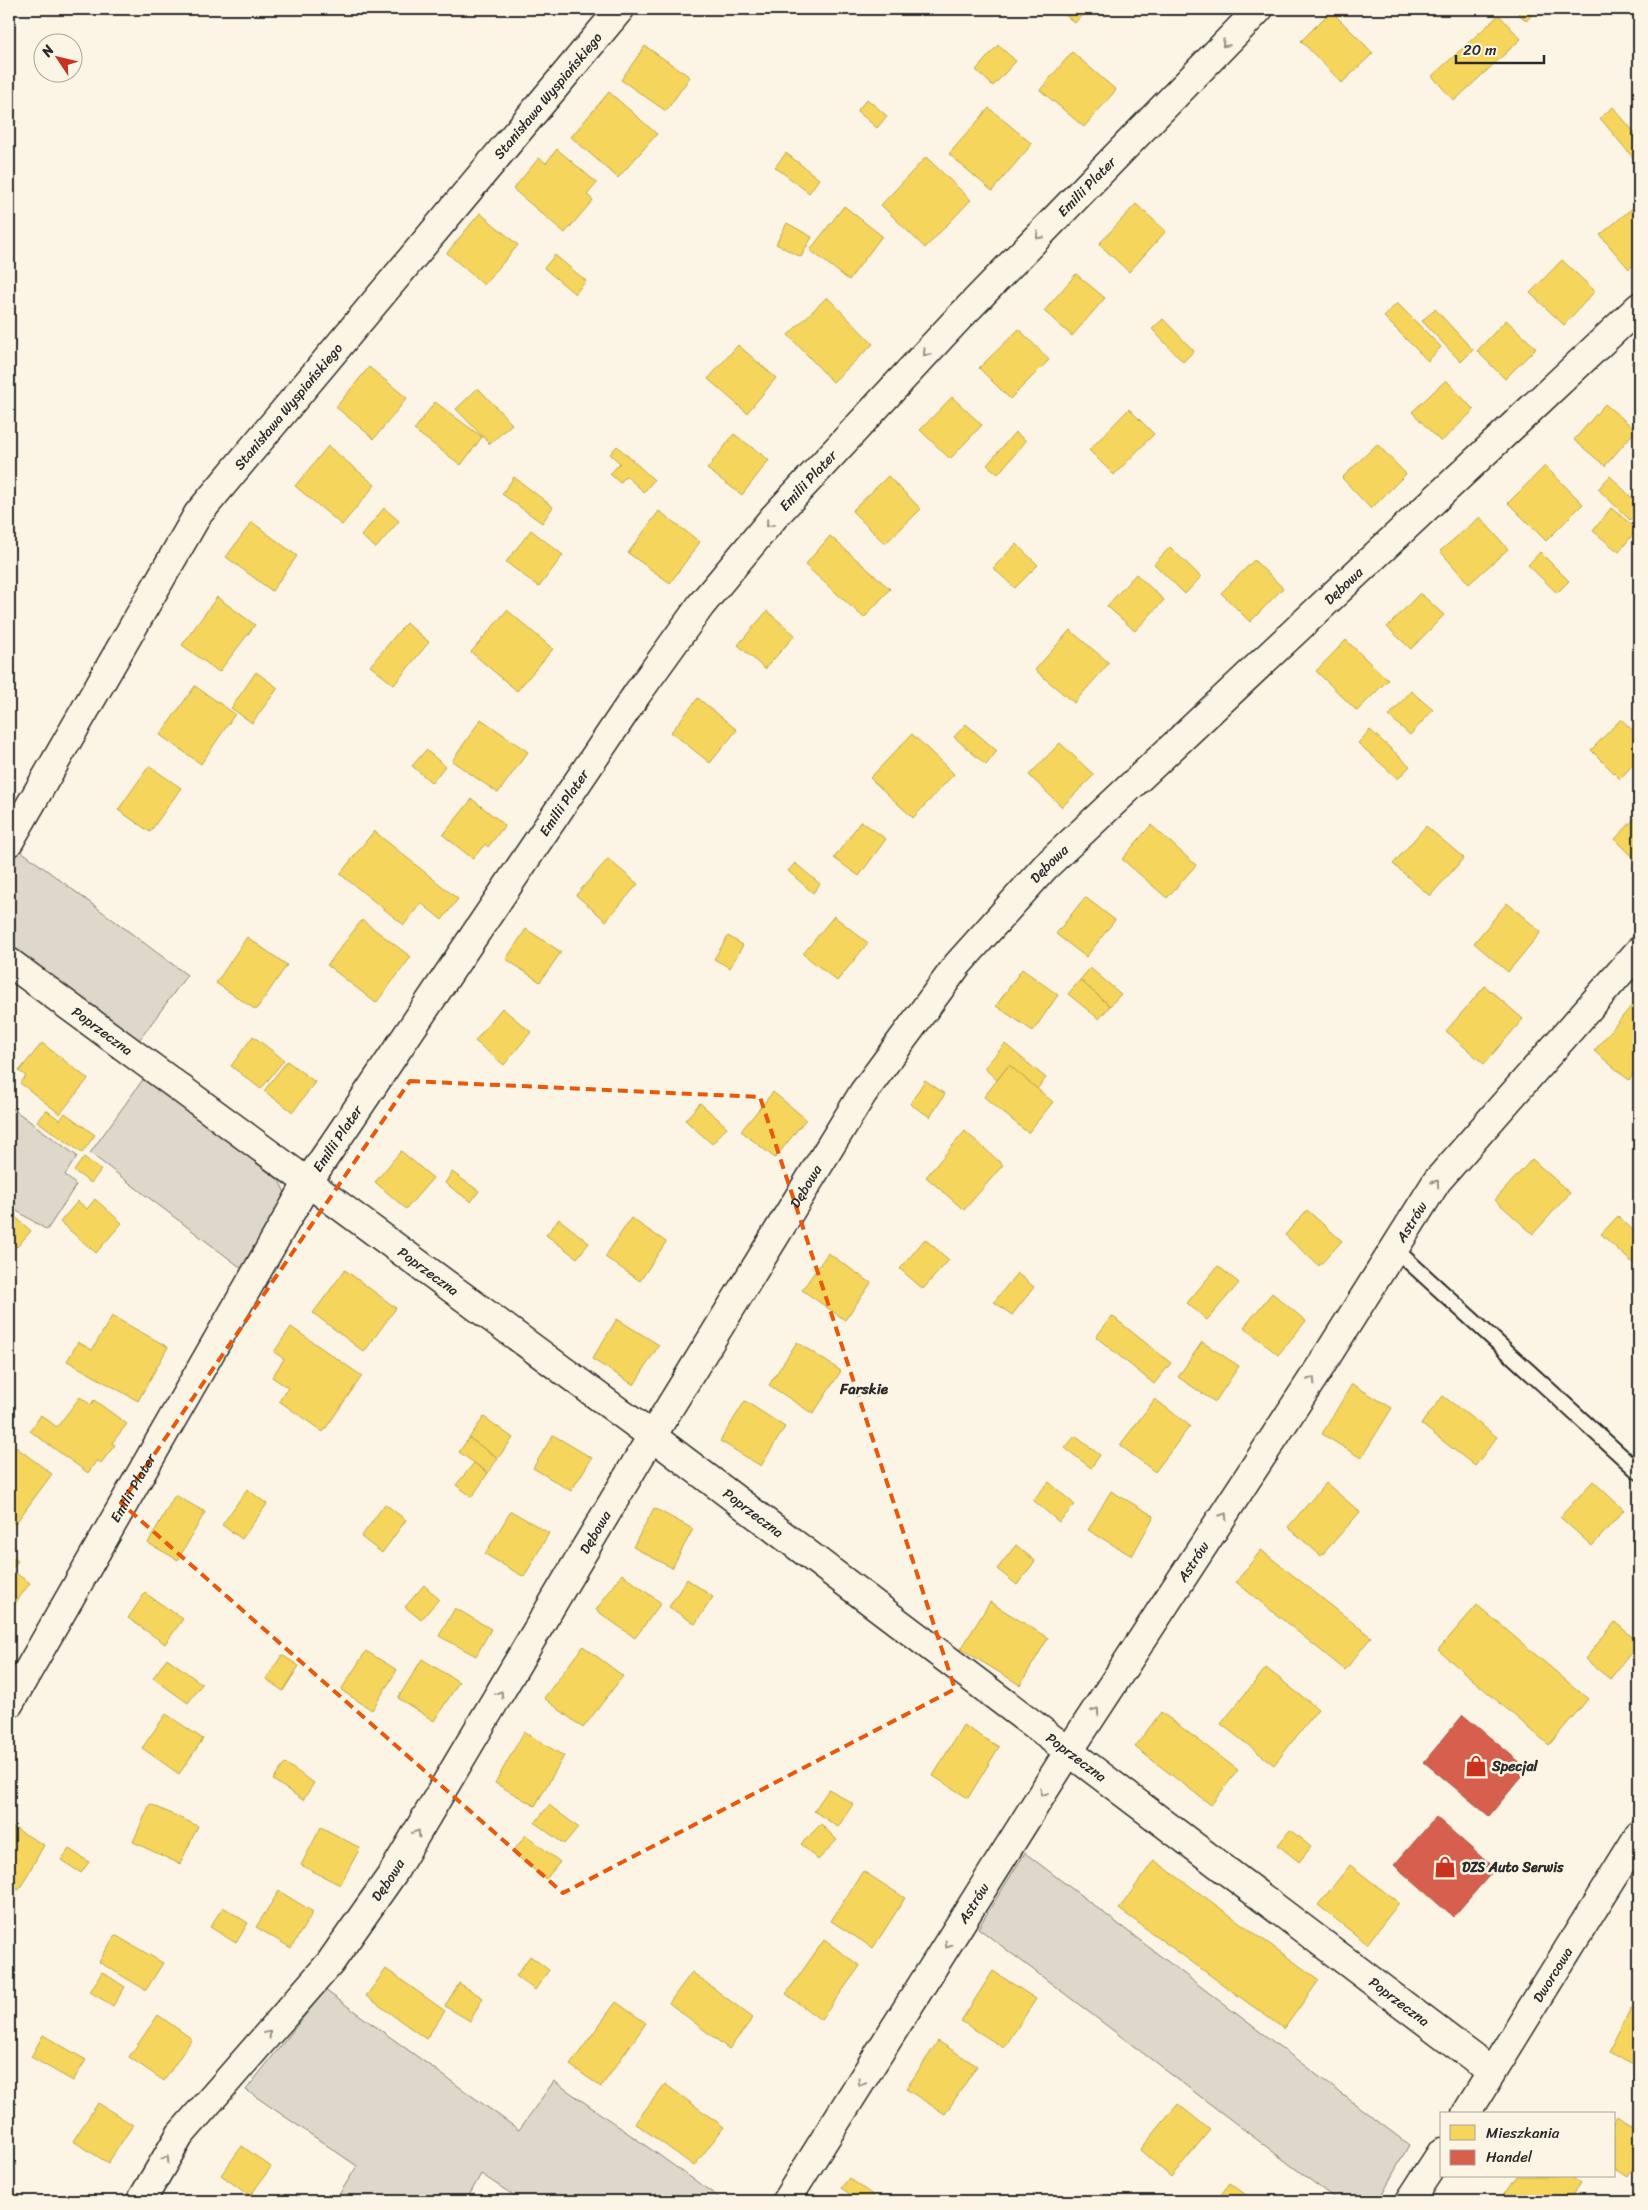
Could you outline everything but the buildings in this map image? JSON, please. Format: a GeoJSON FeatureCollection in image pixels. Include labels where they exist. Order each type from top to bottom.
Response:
{"type":"FeatureCollection","features":[{"type":"Feature","properties":{"kind":"street","name":"Stanisława Wyspiańskiego"},"geometry":{"type":"LineString","coordinates":[[9,842],[198,514],[620,9]]}},
{"type":"Feature","properties":{"kind":"street","name":"Emilii Plater"},"geometry":{"type":"LineString","coordinates":[[9,1704],[308,1182],[632,702],[701,605],[774,517],[954,323],[1259,9]]}},
{"type":"Feature","properties":{"kind":"street","name":"Dębowa"},"geometry":{"type":"LineString","coordinates":[[141,2201],[180,2135],[330,1963],[393,1874],[652,1436],[863,1093],[958,964],[1045,867],[1639,307]]}},
{"type":"Feature","properties":{"kind":"street","name":"Astrów"},"geometry":{"type":"LineString","coordinates":[[786,2201],[1069,1751],[1211,1536],[1438,1181],[1639,951]]}},
{"type":"Feature","properties":{"kind":"street","name":"Poprzeczna"},"geometry":{"type":"LineString","coordinates":[[9,962],[652,1436],[1474,2058],[1491,2074]]}},
{"type":"Feature","properties":{"kind":"street","name":"Dworcowa"},"geometry":{"type":"LineString","coordinates":[[1467,2112],[1639,1835]]}},
{"type":"Feature","properties":{"kind":"street"},"geometry":{"type":"LineString","coordinates":[[1410,2201],[1440,2155]]}},
{"type":"Feature","properties":{"kind":"lane"},"geometry":{"type":"LineString","coordinates":[[1394,1249],[1639,1472]]}},
{"type":"Feature","properties":{"kind":"highlighted area"},"geometry":{"type":"Polygon","coordinates":[[[410,1081],[760,1097],[955,1689],[563,1893],[121,1503],[410,1081]]]}},
{"type":"Feature","properties":{"kind":"shaded area"},"geometry":{"type":"Polygon","coordinates":[[[17,848],[187,975],[137,1043],[9,951],[9,861],[17,848]]]}},
{"type":"Feature","properties":{"kind":"shaded area"},"geometry":{"type":"Polygon","coordinates":[[[144,1078],[279,1180],[286,1195],[244,1270],[90,1153],[144,1078]]]}},
{"type":"Feature","properties":{"kind":"shaded area"},"geometry":{"type":"Polygon","coordinates":[[[9,1106],[77,1156],[65,1175],[76,1185],[47,1230],[9,1206],[9,1106]]]}},
{"type":"Feature","properties":{"kind":"shaded area"},"geometry":{"type":"Polygon","coordinates":[[[1025,1853],[1409,2145],[1378,2201],[1338,2201],[978,1928],[1025,1853]]]}},
{"type":"Feature","properties":{"kind":"shaded area"},"geometry":{"type":"Polygon","coordinates":[[[325,1990],[519,2130],[554,2081],[724,2201],[522,2201],[481,2174],[466,2201],[335,2201],[357,2166],[246,2090],[325,1990]]]}},
{"type":"Feature","properties":{"kind":"place","name":"Specjal"},"geometry":{"type":"Point","coordinates":[1476,1766]}},
{"type":"Feature","properties":{"kind":"place","name":"DZS Auto Serwis"},"geometry":{"type":"Point","coordinates":[1445,1867]}},
{"type":"Feature","properties":{"kind":"district","name":"Farskie"},"geometry":{"type":"Point","coordinates":[864,1389]}}]}
